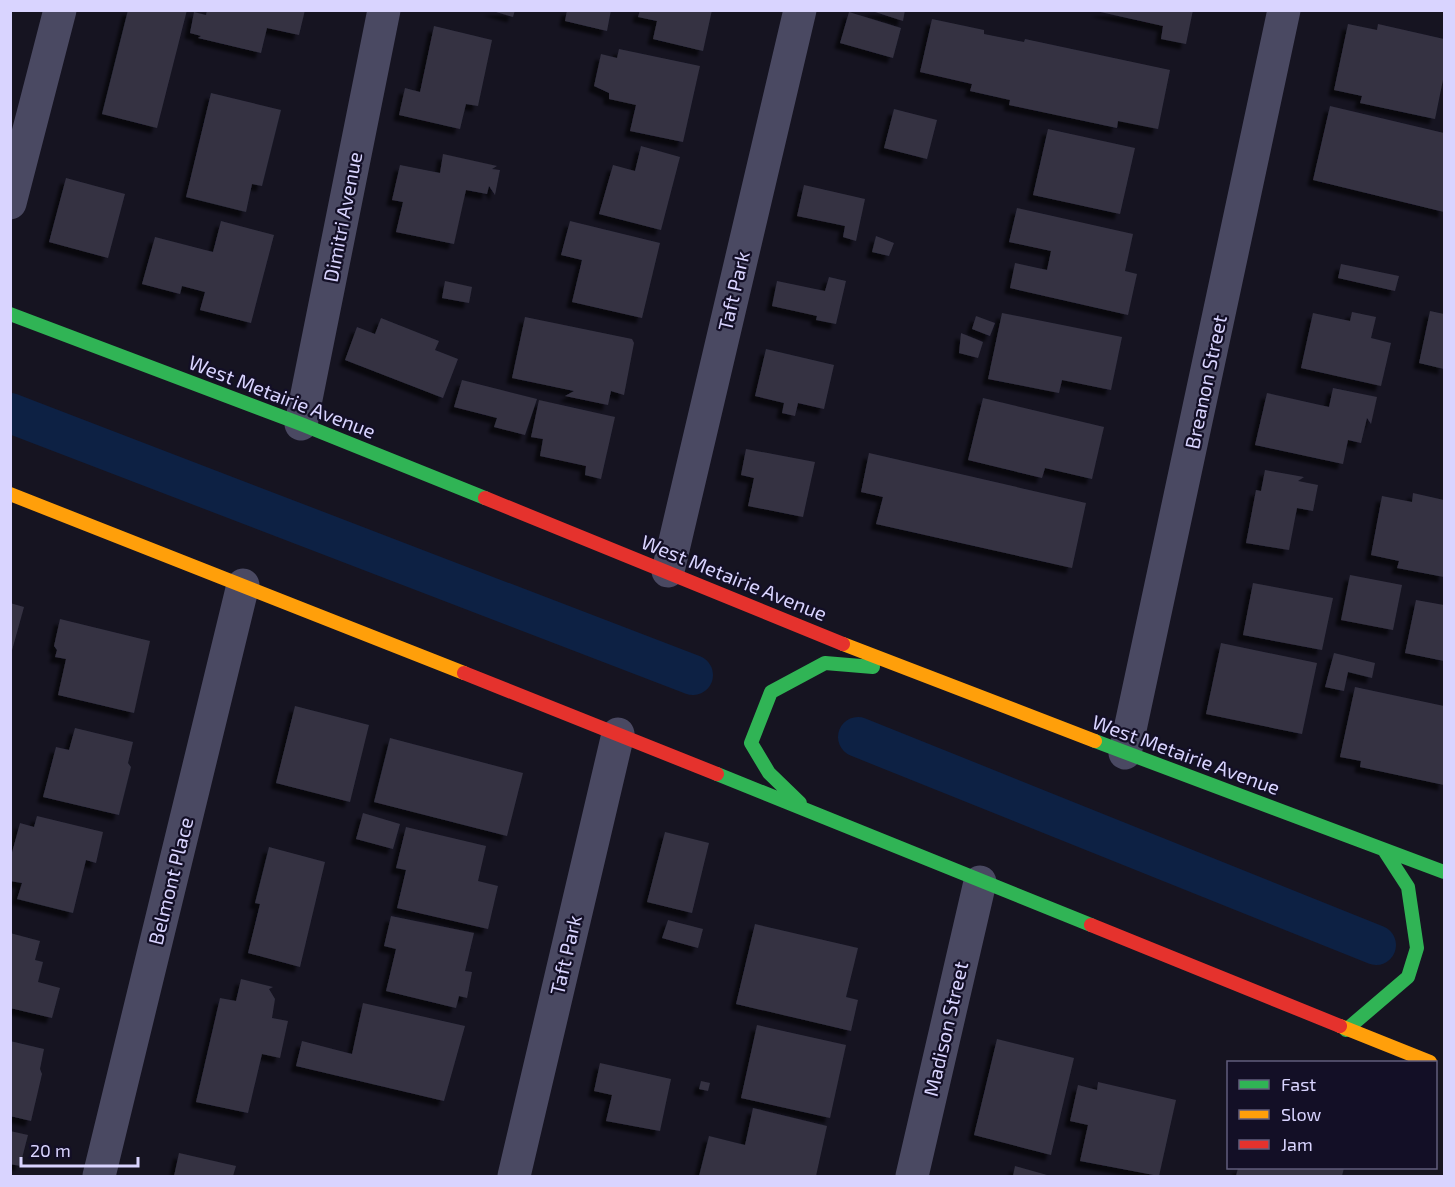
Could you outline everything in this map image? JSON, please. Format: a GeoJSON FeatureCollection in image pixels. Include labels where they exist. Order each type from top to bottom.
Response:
{"type":"FeatureCollection","features":[{"type":"Feature","properties":{"kind":"main road","name":"West Metairie Avenue"},"geometry":{"type":"LineString","coordinates":[[10,314],[301,424],[668,571],[905,670],[1444,872]]}},
{"type":"Feature","properties":{"kind":"main road"},"geometry":{"type":"LineString","coordinates":[[10,494],[618,734],[1427,1061]]}},
{"type":"Feature","properties":{"kind":"main road"},"geometry":{"type":"LineString","coordinates":[[811,813],[769,773],[751,743],[771,692],[825,663],[905,670]]}},
{"type":"Feature","properties":{"kind":"main road"},"geometry":{"type":"LineString","coordinates":[[1346,1030],[1408,977],[1417,948],[1408,887],[1384,850]]}},
{"type":"Feature","properties":{"kind":"street"},"geometry":{"type":"LineString","coordinates":[[10,203],[60,10]]}},
{"type":"Feature","properties":{"kind":"street","name":"Dimitri Avenue"},"geometry":{"type":"LineString","coordinates":[[301,424],[384,10]]}},
{"type":"Feature","properties":{"kind":"street","name":"Taft Park"},"geometry":{"type":"LineString","coordinates":[[668,571],[800,10]]}},
{"type":"Feature","properties":{"kind":"street","name":"Breanon Street"},"geometry":{"type":"LineString","coordinates":[[1125,753],[1284,10]]}},
{"type":"Feature","properties":{"kind":"street","name":"Belmont Place"},"geometry":{"type":"LineString","coordinates":[[99,1176],[243,585]]}},
{"type":"Feature","properties":{"kind":"street","name":"Taft Park"},"geometry":{"type":"LineString","coordinates":[[514,1176],[618,734]]}},
{"type":"Feature","properties":{"kind":"street","name":"Madison Street"},"geometry":{"type":"LineString","coordinates":[[912,1176],[980,882]]}},
{"type":"Feature","properties":{"kind":"building"},"geometry":{"type":"Polygon","coordinates":[[[128,10],[187,10],[157,128],[102,114],[128,10]]]}},
{"type":"Feature","properties":{"kind":"building"},"geometry":{"type":"Polygon","coordinates":[[[207,10],[305,10],[299,35],[267,28],[261,53],[198,38],[201,36],[190,33],[194,12],[206,15],[207,10]]]}},
{"type":"Feature","properties":{"kind":"building"},"geometry":{"type":"Polygon","coordinates":[[[489,10],[515,10],[513,17],[489,10]]]}},
{"type":"Feature","properties":{"kind":"building"},"geometry":{"type":"Polygon","coordinates":[[[567,10],[611,10],[607,31],[565,21],[567,10]]]}},
{"type":"Feature","properties":{"kind":"building"},"geometry":{"type":"Polygon","coordinates":[[[640,10],[712,10],[703,51],[653,39],[657,21],[638,17],[640,10]]]}},
{"type":"Feature","properties":{"kind":"building"},"geometry":{"type":"Polygon","coordinates":[[[869,10],[905,10],[903,21],[869,10]]]}},
{"type":"Feature","properties":{"kind":"building"},"geometry":{"type":"Polygon","coordinates":[[[1193,10],[1186,44],[1161,39],[1163,26],[1096,11],[1193,10]]]}},
{"type":"Feature","properties":{"kind":"building"},"geometry":{"type":"Polygon","coordinates":[[[849,12],[901,28],[893,58],[840,43],[849,12]]]}},
{"type":"Feature","properties":{"kind":"building"},"geometry":{"type":"Polygon","coordinates":[[[932,19],[984,30],[984,34],[1024,42],[1025,39],[1170,70],[1158,129],[1118,121],[1117,128],[1009,105],[1010,100],[970,91],[972,84],[920,72],[932,19]]]}},
{"type":"Feature","properties":{"kind":"building"},"geometry":{"type":"Polygon","coordinates":[[[1348,24],[1377,30],[1378,24],[1444,39],[1444,75],[1435,119],[1360,103],[1362,96],[1334,90],[1348,24]]]}},
{"type":"Feature","properties":{"kind":"building"},"geometry":{"type":"Polygon","coordinates":[[[434,26],[492,40],[478,106],[466,104],[460,129],[399,115],[405,88],[420,92],[434,26]]]}},
{"type":"Feature","properties":{"kind":"building"},"geometry":{"type":"Polygon","coordinates":[[[619,49],[700,66],[683,142],[630,131],[636,105],[609,99],[609,93],[594,86],[601,54],[617,58],[619,49]]]}},
{"type":"Feature","properties":{"kind":"building"},"geometry":{"type":"Polygon","coordinates":[[[211,93],[281,110],[262,186],[252,184],[246,212],[186,197],[211,93]]]}},
{"type":"Feature","properties":{"kind":"building"},"geometry":{"type":"Polygon","coordinates":[[[1330,106],[1444,133],[1444,212],[1313,180],[1330,106]]]}},
{"type":"Feature","properties":{"kind":"building"},"geometry":{"type":"Polygon","coordinates":[[[894,109],[937,120],[927,159],[884,148],[894,109]]]}},
{"type":"Feature","properties":{"kind":"building"},"geometry":{"type":"Polygon","coordinates":[[[1048,129],[1135,148],[1120,214],[1033,195],[1048,129]]]}},
{"type":"Feature","properties":{"kind":"building"},"geometry":{"type":"Polygon","coordinates":[[[641,146],[680,157],[661,230],[599,214],[613,165],[635,171],[641,146]]]}},
{"type":"Feature","properties":{"kind":"building"},"geometry":{"type":"Polygon","coordinates":[[[443,154],[497,166],[492,169],[500,170],[495,195],[489,186],[487,194],[466,190],[454,244],[396,232],[403,202],[392,200],[400,165],[440,173],[443,154]]]}},
{"type":"Feature","properties":{"kind":"building"},"geometry":{"type":"Polygon","coordinates":[[[66,178],[125,194],[108,258],[49,242],[66,178]]]}},
{"type":"Feature","properties":{"kind":"building"},"geometry":{"type":"Polygon","coordinates":[[[804,185],[865,199],[856,241],[843,237],[845,226],[797,216],[804,185]]]}},
{"type":"Feature","properties":{"kind":"building"},"geometry":{"type":"Polygon","coordinates":[[[1017,208],[1133,234],[1125,271],[1137,274],[1128,315],[1010,288],[1015,263],[1047,270],[1051,251],[1009,242],[1017,208]]]}},
{"type":"Feature","properties":{"kind":"building"},"geometry":{"type":"Polygon","coordinates":[[[221,221],[274,235],[251,323],[200,310],[205,292],[182,286],[180,294],[142,284],[155,237],[213,252],[221,221]]]}},
{"type":"Feature","properties":{"kind":"building"},"geometry":{"type":"Polygon","coordinates":[[[570,221],[660,243],[642,318],[572,302],[582,260],[561,255],[570,221]]]}},
{"type":"Feature","properties":{"kind":"building"},"geometry":{"type":"Polygon","coordinates":[[[876,236],[894,243],[889,256],[872,252],[876,236]]]}},
{"type":"Feature","properties":{"kind":"building"},"geometry":{"type":"Polygon","coordinates":[[[1341,264],[1399,276],[1395,291],[1338,278],[1341,264]]]}},
{"type":"Feature","properties":{"kind":"building"},"geometry":{"type":"Polygon","coordinates":[[[829,277],[846,281],[836,324],[816,320],[817,316],[772,306],[777,281],[825,291],[829,277]]]}},
{"type":"Feature","properties":{"kind":"building"},"geometry":{"type":"Polygon","coordinates":[[[445,281],[472,287],[469,303],[442,298],[445,281]]]}},
{"type":"Feature","properties":{"kind":"building"},"geometry":{"type":"Polygon","coordinates":[[[1430,311],[1444,314],[1444,369],[1419,363],[1430,311]]]}},
{"type":"Feature","properties":{"kind":"building"},"geometry":{"type":"Polygon","coordinates":[[[1352,312],[1376,317],[1371,338],[1391,343],[1381,386],[1301,368],[1313,313],[1350,321],[1352,312]]]}},
{"type":"Feature","properties":{"kind":"building"},"geometry":{"type":"Polygon","coordinates":[[[1002,313],[1122,337],[1111,390],[1062,380],[1059,393],[988,379],[1002,313]]]}},
{"type":"Feature","properties":{"kind":"building"},"geometry":{"type":"Polygon","coordinates":[[[976,316],[995,323],[990,336],[972,329],[976,316]]]}},
{"type":"Feature","properties":{"kind":"building"},"geometry":{"type":"Polygon","coordinates":[[[525,317],[632,339],[634,343],[624,395],[611,391],[608,405],[565,396],[574,391],[512,378],[525,317]]]}},
{"type":"Feature","properties":{"kind":"building"},"geometry":{"type":"Polygon","coordinates":[[[381,318],[439,341],[435,350],[458,359],[443,398],[345,360],[357,327],[375,334],[381,318]]]}},
{"type":"Feature","properties":{"kind":"building"},"geometry":{"type":"Polygon","coordinates":[[[961,333],[983,342],[978,358],[959,353],[961,333]]]}},
{"type":"Feature","properties":{"kind":"building"},"geometry":{"type":"Polygon","coordinates":[[[766,349],[834,365],[824,409],[798,403],[795,416],[782,413],[784,403],[755,396],[766,349]]]}},
{"type":"Feature","properties":{"kind":"building"},"geometry":{"type":"Polygon","coordinates":[[[462,380],[537,399],[525,435],[494,427],[497,418],[454,407],[462,380]]]}},
{"type":"Feature","properties":{"kind":"building"},"geometry":{"type":"Polygon","coordinates":[[[1333,388],[1377,397],[1371,424],[1367,418],[1361,443],[1348,440],[1343,464],[1255,445],[1267,393],[1329,407],[1333,388]]]}},
{"type":"Feature","properties":{"kind":"building"},"geometry":{"type":"Polygon","coordinates":[[[983,398],[1104,427],[1092,479],[1045,468],[1042,478],[968,460],[983,398]]]}},
{"type":"Feature","properties":{"kind":"building"},"geometry":{"type":"Polygon","coordinates":[[[539,400],[615,417],[601,479],[585,475],[586,466],[540,456],[543,439],[531,437],[539,400]]]}},
{"type":"Feature","properties":{"kind":"building"},"geometry":{"type":"Polygon","coordinates":[[[746,449],[815,462],[803,517],[748,506],[754,478],[741,475],[746,449]]]}},
{"type":"Feature","properties":{"kind":"building"},"geometry":{"type":"Polygon","coordinates":[[[869,453],[1086,503],[1072,568],[876,524],[883,497],[861,492],[869,453]]]}},
{"type":"Feature","properties":{"kind":"building"},"geometry":{"type":"Polygon","coordinates":[[[1265,470],[1304,477],[1298,481],[1318,485],[1313,511],[1297,508],[1289,550],[1246,543],[1256,490],[1261,491],[1265,470]]]}},
{"type":"Feature","properties":{"kind":"building"},"geometry":{"type":"Polygon","coordinates":[[[1413,493],[1444,500],[1444,577],[1397,568],[1399,561],[1371,555],[1382,496],[1412,502],[1413,493]]]}},
{"type":"Feature","properties":{"kind":"building"},"geometry":{"type":"Polygon","coordinates":[[[1350,575],[1402,585],[1393,630],[1341,620],[1350,575]]]}},
{"type":"Feature","properties":{"kind":"building"},"geometry":{"type":"Polygon","coordinates":[[[1253,583],[1333,598],[1322,650],[1243,635],[1253,583]]]}},
{"type":"Feature","properties":{"kind":"building"},"geometry":{"type":"Polygon","coordinates":[[[1416,600],[1444,605],[1444,661],[1405,653],[1416,600]]]}},
{"type":"Feature","properties":{"kind":"building"},"geometry":{"type":"Polygon","coordinates":[[[10,603],[24,607],[11,654],[10,654],[10,603]]]}},
{"type":"Feature","properties":{"kind":"building"},"geometry":{"type":"Polygon","coordinates":[[[60,619],[150,641],[134,713],[58,695],[66,659],[55,657],[57,650],[54,646],[60,619]]]}},
{"type":"Feature","properties":{"kind":"building"},"geometry":{"type":"Polygon","coordinates":[[[1221,643],[1317,663],[1302,734],[1206,714],[1221,643]]]}},
{"type":"Feature","properties":{"kind":"building"},"geometry":{"type":"Polygon","coordinates":[[[1334,653],[1375,663],[1372,678],[1348,672],[1344,691],[1325,687],[1334,653]]]}},
{"type":"Feature","properties":{"kind":"building"},"geometry":{"type":"Polygon","coordinates":[[[1355,687],[1444,706],[1444,785],[1360,767],[1361,761],[1340,757],[1355,687]]]}},
{"type":"Feature","properties":{"kind":"building"},"geometry":{"type":"Polygon","coordinates":[[[295,706],[369,725],[350,802],[276,783],[295,706]]]}},
{"type":"Feature","properties":{"kind":"building"},"geometry":{"type":"Polygon","coordinates":[[[75,728],[133,742],[128,763],[131,767],[119,815],[43,797],[56,747],[69,750],[75,728]]]}},
{"type":"Feature","properties":{"kind":"building"},"geometry":{"type":"Polygon","coordinates":[[[390,738],[523,773],[507,836],[374,802],[390,738]]]}},
{"type":"Feature","properties":{"kind":"building"},"geometry":{"type":"Polygon","coordinates":[[[363,813],[400,824],[393,849],[356,839],[363,813]]]}},
{"type":"Feature","properties":{"kind":"building"},"geometry":{"type":"Polygon","coordinates":[[[37,816],[103,832],[96,863],[86,860],[73,913],[17,899],[22,883],[10,881],[10,860],[20,823],[34,827],[37,816]]]}},
{"type":"Feature","properties":{"kind":"building"},"geometry":{"type":"Polygon","coordinates":[[[406,827],[486,846],[478,881],[498,886],[488,929],[397,908],[406,870],[396,868],[406,827]]]}},
{"type":"Feature","properties":{"kind":"building"},"geometry":{"type":"Polygon","coordinates":[[[665,832],[709,843],[692,913],[647,902],[665,832]]]}},
{"type":"Feature","properties":{"kind":"building"},"geometry":{"type":"Polygon","coordinates":[[[269,847],[325,862],[300,967],[248,953],[260,904],[255,903],[269,847]]]}},
{"type":"Feature","properties":{"kind":"building"},"geometry":{"type":"Polygon","coordinates":[[[391,916],[474,933],[465,971],[472,972],[467,998],[459,996],[456,1008],[386,991],[396,949],[384,946],[391,916]]]}},
{"type":"Feature","properties":{"kind":"building"},"geometry":{"type":"Polygon","coordinates":[[[668,920],[703,929],[698,948],[662,938],[668,920]]]}},
{"type":"Feature","properties":{"kind":"building"},"geometry":{"type":"Polygon","coordinates":[[[755,924],[858,948],[846,997],[858,1000],[851,1031],[736,1004],[755,924]]]}},
{"type":"Feature","properties":{"kind":"building"},"geometry":{"type":"Polygon","coordinates":[[[10,933],[40,941],[35,960],[43,962],[38,982],[60,988],[52,1018],[10,1008],[10,933]]]}},
{"type":"Feature","properties":{"kind":"building"},"geometry":{"type":"Polygon","coordinates":[[[241,979],[273,987],[269,989],[275,999],[272,1018],[288,1021],[280,1058],[262,1054],[248,1113],[196,1102],[220,998],[236,1001],[241,979]]]}},
{"type":"Feature","properties":{"kind":"building"},"geometry":{"type":"Polygon","coordinates":[[[363,1003],[465,1026],[444,1101],[296,1066],[302,1041],[352,1054],[363,1003]]]}},
{"type":"Feature","properties":{"kind":"building"},"geometry":{"type":"Polygon","coordinates":[[[757,1025],[846,1045],[830,1118],[741,1098],[757,1025]]]}},
{"type":"Feature","properties":{"kind":"building"},"geometry":{"type":"Polygon","coordinates":[[[997,1039],[1074,1058],[1051,1155],[974,1135],[997,1039]]]}},
{"type":"Feature","properties":{"kind":"building"},"geometry":{"type":"Polygon","coordinates":[[[10,1041],[44,1049],[40,1069],[42,1074],[31,1121],[10,1116],[10,1041]]]}},
{"type":"Feature","properties":{"kind":"building"},"geometry":{"type":"Polygon","coordinates":[[[600,1063],[671,1079],[660,1131],[606,1121],[612,1095],[594,1091],[600,1063]]]}},
{"type":"Feature","properties":{"kind":"building"},"geometry":{"type":"Polygon","coordinates":[[[701,1081],[710,1083],[708,1091],[699,1089],[701,1081]]]}},
{"type":"Feature","properties":{"kind":"building"},"geometry":{"type":"Polygon","coordinates":[[[1098,1082],[1176,1100],[1159,1176],[1080,1161],[1088,1125],[1070,1121],[1078,1085],[1097,1090],[1098,1082]]]}},
{"type":"Feature","properties":{"kind":"building"},"geometry":{"type":"Polygon","coordinates":[[[753,1108],[827,1126],[816,1176],[699,1176],[709,1136],[745,1145],[753,1108]]]}},
{"type":"Feature","properties":{"kind":"building"},"geometry":{"type":"Polygon","coordinates":[[[10,1131],[28,1135],[20,1166],[10,1164],[10,1131]]]}},
{"type":"Feature","properties":{"kind":"building"},"geometry":{"type":"Polygon","coordinates":[[[179,1153],[236,1166],[233,1176],[174,1176],[179,1153]]]}},
{"type":"Feature","properties":{"kind":"building"},"geometry":{"type":"Polygon","coordinates":[[[1015,1166],[1047,1175],[1047,1176],[1013,1176],[1015,1166]]]}},
{"type":"Feature","properties":{"kind":"building"},"geometry":{"type":"Polygon","coordinates":[[[1238,1169],[1344,1169],[1342,1176],[1236,1176],[1238,1169]]]}},
{"type":"Feature","properties":{"kind":"waterway"},"geometry":{"type":"LineString","coordinates":[[10,413],[693,675]]}},
{"type":"Feature","properties":{"kind":"waterway"},"geometry":{"type":"LineString","coordinates":[[858,737],[1376,945]]}},
{"type":"Feature","properties":{"kind":"traffic: fast"},"geometry":{"type":"LineString","coordinates":[[10,314],[301,424],[485,498]]}},
{"type":"Feature","properties":{"kind":"traffic: fast"},"geometry":{"type":"LineString","coordinates":[[800,803],[769,773],[751,743],[771,692],[825,663],[873,667]]}},
{"type":"Feature","properties":{"kind":"traffic: fast"},"geometry":{"type":"LineString","coordinates":[[1095,741],[1444,872]]}},
{"type":"Feature","properties":{"kind":"traffic: fast"},"geometry":{"type":"LineString","coordinates":[[717,774],[1091,925]]}},
{"type":"Feature","properties":{"kind":"traffic: fast"},"geometry":{"type":"LineString","coordinates":[[1346,1030],[1408,977],[1417,948],[1408,887],[1384,850]]}},
{"type":"Feature","properties":{"kind":"traffic: slow"},"geometry":{"type":"LineString","coordinates":[[10,494],[464,673]]}},
{"type":"Feature","properties":{"kind":"traffic: slow"},"geometry":{"type":"LineString","coordinates":[[843,644],[1095,741]]}},
{"type":"Feature","properties":{"kind":"traffic: slow"},"geometry":{"type":"LineString","coordinates":[[1340,1026],[1428,1061]]}},
{"type":"Feature","properties":{"kind":"traffic: jam"},"geometry":{"type":"LineString","coordinates":[[485,498],[843,644]]}},
{"type":"Feature","properties":{"kind":"traffic: jam"},"geometry":{"type":"LineString","coordinates":[[464,673],[717,774]]}},
{"type":"Feature","properties":{"kind":"traffic: jam"},"geometry":{"type":"LineString","coordinates":[[1091,925],[1340,1026]]}}]}
